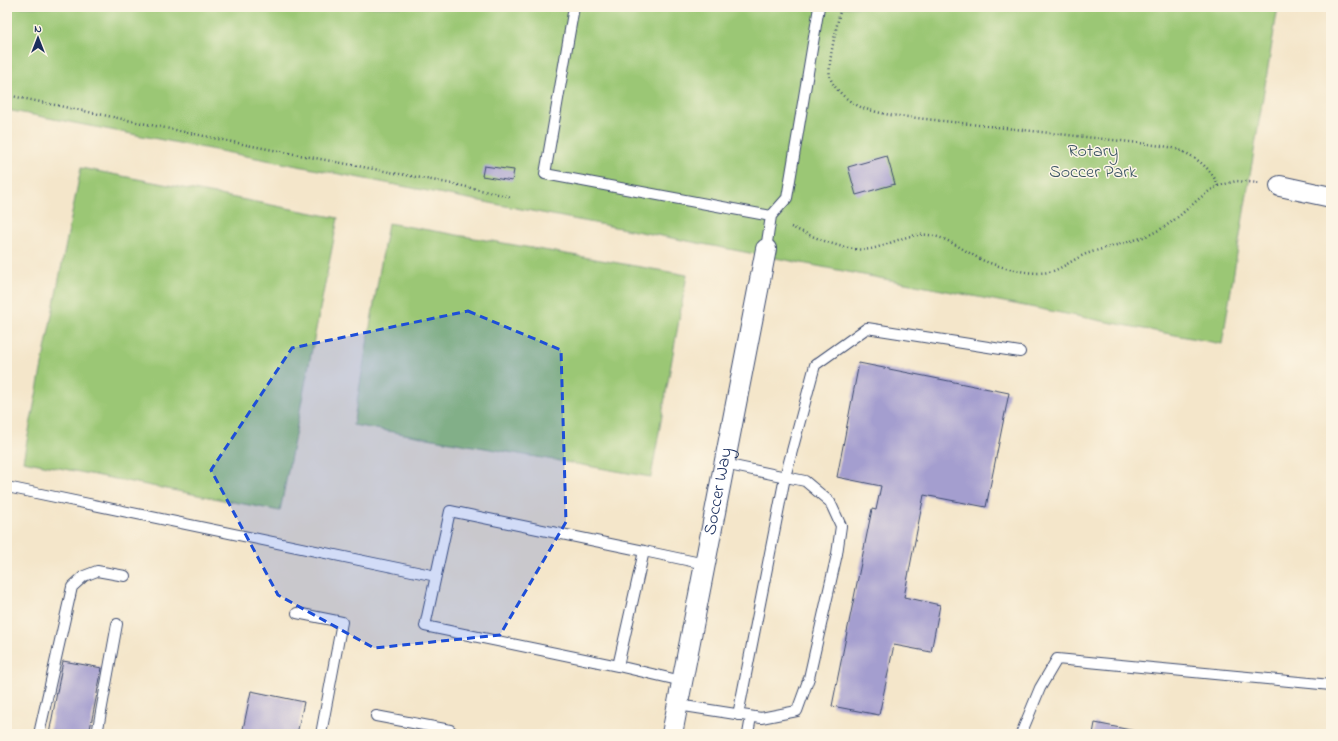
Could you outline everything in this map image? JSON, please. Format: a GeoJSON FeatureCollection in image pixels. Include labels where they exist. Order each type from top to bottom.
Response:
{"type":"FeatureCollection","features":[{"type":"Feature","properties":{"kind":"street"},"geometry":{"type":"LineString","coordinates":[[1280,186],[1331,198]]}},
{"type":"Feature","properties":{"kind":"street","name":"Soccer Way"},"geometry":{"type":"LineString","coordinates":[[672,734],[766,249]]}},
{"type":"Feature","properties":{"kind":"lane"},"geometry":{"type":"LineString","coordinates":[[574,7],[545,174],[771,216]]}},
{"type":"Feature","properties":{"kind":"lane"},"geometry":{"type":"LineString","coordinates":[[766,249],[771,216],[787,198],[819,7]]}},
{"type":"Feature","properties":{"kind":"lane"},"geometry":{"type":"LineString","coordinates":[[738,714],[785,477],[815,365],[867,328],[1020,352]]}},
{"type":"Feature","properties":{"kind":"lane"},"geometry":{"type":"LineString","coordinates":[[678,705],[761,718],[797,711],[809,678],[837,554],[841,526],[830,502],[805,481],[724,464]]}},
{"type":"Feature","properties":{"kind":"lane"},"geometry":{"type":"LineString","coordinates":[[7,487],[436,576]]}},
{"type":"Feature","properties":{"kind":"lane"},"geometry":{"type":"LineString","coordinates":[[682,681],[618,666],[425,626],[450,511],[705,564]]}},
{"type":"Feature","properties":{"kind":"lane"},"geometry":{"type":"LineString","coordinates":[[618,666],[644,551]]}},
{"type":"Feature","properties":{"kind":"lane"},"geometry":{"type":"LineString","coordinates":[[39,734],[72,587],[84,576],[97,571],[125,576]]}},
{"type":"Feature","properties":{"kind":"lane"},"geometry":{"type":"LineString","coordinates":[[297,613],[342,622],[321,734]]}},
{"type":"Feature","properties":{"kind":"lane"},"geometry":{"type":"LineString","coordinates":[[97,734],[117,624]]}},
{"type":"Feature","properties":{"kind":"lane"},"geometry":{"type":"LineString","coordinates":[[1021,734],[1040,688],[1057,660],[1331,686]]}},
{"type":"Feature","properties":{"kind":"lane"},"geometry":{"type":"LineString","coordinates":[[376,716],[450,730],[454,734]]}},
{"type":"Feature","properties":{"kind":"lane"},"geometry":{"type":"LineString","coordinates":[[748,734],[751,717]]}},
{"type":"Feature","properties":{"kind":"path"},"geometry":{"type":"LineString","coordinates":[[841,7],[830,63],[830,75],[832,82],[845,97],[862,107],[890,115],[1133,142],[1179,150],[1203,163],[1215,176],[1218,186]]}},
{"type":"Feature","properties":{"kind":"path"},"geometry":{"type":"LineString","coordinates":[[7,95],[244,144],[458,185],[511,197]]}},
{"type":"Feature","properties":{"kind":"path"},"geometry":{"type":"LineString","coordinates":[[791,227],[824,240],[859,250],[874,248],[901,238],[918,234],[930,235],[946,240],[982,260],[1013,269],[1036,273],[1053,271],[1084,255],[1153,233],[1170,223],[1209,190],[1218,186],[1236,181],[1258,182],[1280,186]]}},
{"type":"Feature","properties":{"kind":"highlighted area"},"geometry":{"type":"Polygon","coordinates":[[[468,311],[561,350],[566,522],[500,635],[374,648],[278,595],[211,470],[292,348],[468,311]]]}},
{"type":"Feature","properties":{"kind":"green space","name":"Rotary Soccer Park"},"geometry":{"type":"Polygon","coordinates":[[[7,7],[1278,7],[1222,344],[7,110],[7,7]]]}},
{"type":"Feature","properties":{"kind":"green space"},"geometry":{"type":"Polygon","coordinates":[[[81,168],[338,218],[280,511],[23,461],[81,168]]]}},
{"type":"Feature","properties":{"kind":"green space"},"geometry":{"type":"Polygon","coordinates":[[[388,223],[687,275],[651,477],[353,425],[388,223]]]}},
{"type":"Feature","properties":{"kind":"building"},"geometry":{"type":"Polygon","coordinates":[[[887,156],[895,184],[856,195],[848,167],[887,156]]]}},
{"type":"Feature","properties":{"kind":"building"},"geometry":{"type":"Polygon","coordinates":[[[484,166],[514,170],[512,181],[482,176],[484,166]]]}},
{"type":"Feature","properties":{"kind":"building"},"geometry":{"type":"Polygon","coordinates":[[[859,363],[1009,393],[986,507],[924,495],[904,597],[940,605],[931,652],[894,645],[879,715],[832,706],[872,509],[876,510],[881,486],[837,477],[859,363]]]}},
{"type":"Feature","properties":{"kind":"building"},"geometry":{"type":"Polygon","coordinates":[[[63,661],[102,668],[89,734],[49,734],[63,661]]]}},
{"type":"Feature","properties":{"kind":"building"},"geometry":{"type":"Polygon","coordinates":[[[251,691],[304,702],[297,734],[242,734],[251,691]]]}},
{"type":"Feature","properties":{"kind":"building"},"geometry":{"type":"Polygon","coordinates":[[[1095,723],[1146,733],[1146,734],[1093,734],[1095,723]]]}}]}
